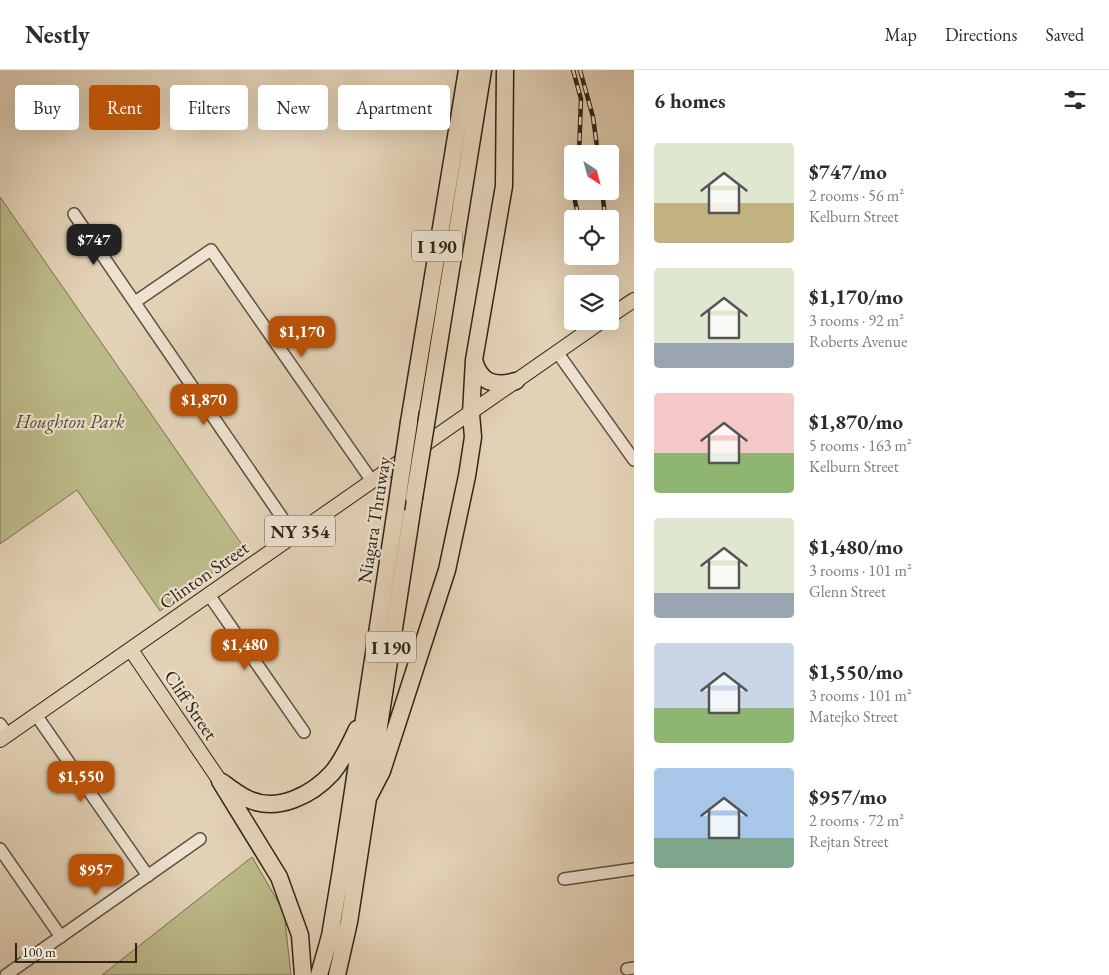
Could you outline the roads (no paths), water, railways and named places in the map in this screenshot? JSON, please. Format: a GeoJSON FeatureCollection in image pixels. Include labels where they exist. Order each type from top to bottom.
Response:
{"type":"FeatureCollection","features":[{"type":"Feature","properties":{"kind":"highway","name":"Niagara Thruway"},"geometry":{"type":"LineString","coordinates":[[319,975],[330,936],[339,884],[364,714],[466,70]]}},
{"type":"Feature","properties":{"kind":"highway","name":"Niagara Thruway"},"geometry":{"type":"LineString","coordinates":[[337,975],[349,922],[414,498],[483,70]]}},
{"type":"Feature","properties":{"kind":"highway"},"geometry":{"type":"LineString","coordinates":[[369,796],[382,772],[447,570],[468,476],[473,437],[471,414],[474,360],[504,186],[506,70]]}},
{"type":"Feature","properties":{"kind":"highway"},"geometry":{"type":"LineString","coordinates":[[474,360],[477,370],[483,379],[495,384],[516,381]]}},
{"type":"Feature","properties":{"kind":"highway"},"geometry":{"type":"LineString","coordinates":[[220,781],[256,802],[282,803],[298,797],[310,791],[332,773],[364,714]]}},
{"type":"Feature","properties":{"kind":"highway"},"geometry":{"type":"LineString","coordinates":[[220,781],[278,877],[300,934],[303,975]]}},
{"type":"Feature","properties":{"kind":"main road"},"geometry":{"type":"LineString","coordinates":[[619,310],[634,300]]}},
{"type":"Feature","properties":{"kind":"main road","name":"Clinton Street"},"geometry":{"type":"LineString","coordinates":[[3,733],[36,715],[131,650],[589,330]]}},
{"type":"Feature","properties":{"kind":"main road","name":"Cliff Street"},"geometry":{"type":"LineString","coordinates":[[131,650],[220,781]]}},
{"type":"Feature","properties":{"kind":"street"},"geometry":{"type":"LineString","coordinates":[[74,214],[294,535]]}},
{"type":"Feature","properties":{"kind":"street"},"geometry":{"type":"LineString","coordinates":[[135,302],[211,250],[372,481]]}},
{"type":"Feature","properties":{"kind":"street"},"geometry":{"type":"LineString","coordinates":[[557,352],[634,460]]}},
{"type":"Feature","properties":{"kind":"street"},"geometry":{"type":"LineString","coordinates":[[209,595],[304,732]]}},
{"type":"Feature","properties":{"kind":"street"},"geometry":{"type":"LineString","coordinates":[[36,715],[148,876]]}},
{"type":"Feature","properties":{"kind":"street"},"geometry":{"type":"LineString","coordinates":[[6,975],[200,839]]}},
{"type":"Feature","properties":{"kind":"street"},"geometry":{"type":"LineString","coordinates":[[0,849],[61,936]]}},
{"type":"Feature","properties":{"kind":"street"},"geometry":{"type":"LineString","coordinates":[[564,880],[634,869]]}},
{"type":"Feature","properties":{"kind":"railway"},"geometry":{"type":"LineString","coordinates":[[573,70],[581,99],[579,145]]}},
{"type":"Feature","properties":{"kind":"railway"},"geometry":{"type":"LineString","coordinates":[[580,70],[593,117],[597,145]]}},
{"type":"Feature","properties":{"kind":"railway"},"geometry":{"type":"LineString","coordinates":[[575,200],[577,210]]}},
{"type":"Feature","properties":{"kind":"railway"},"geometry":{"type":"LineString","coordinates":[[603,200],[604,210]]}},
{"type":"Feature","properties":{"kind":"park label","name":"Houghton Park"},"geometry":{"type":"Point","coordinates":[70,421]}}]}
